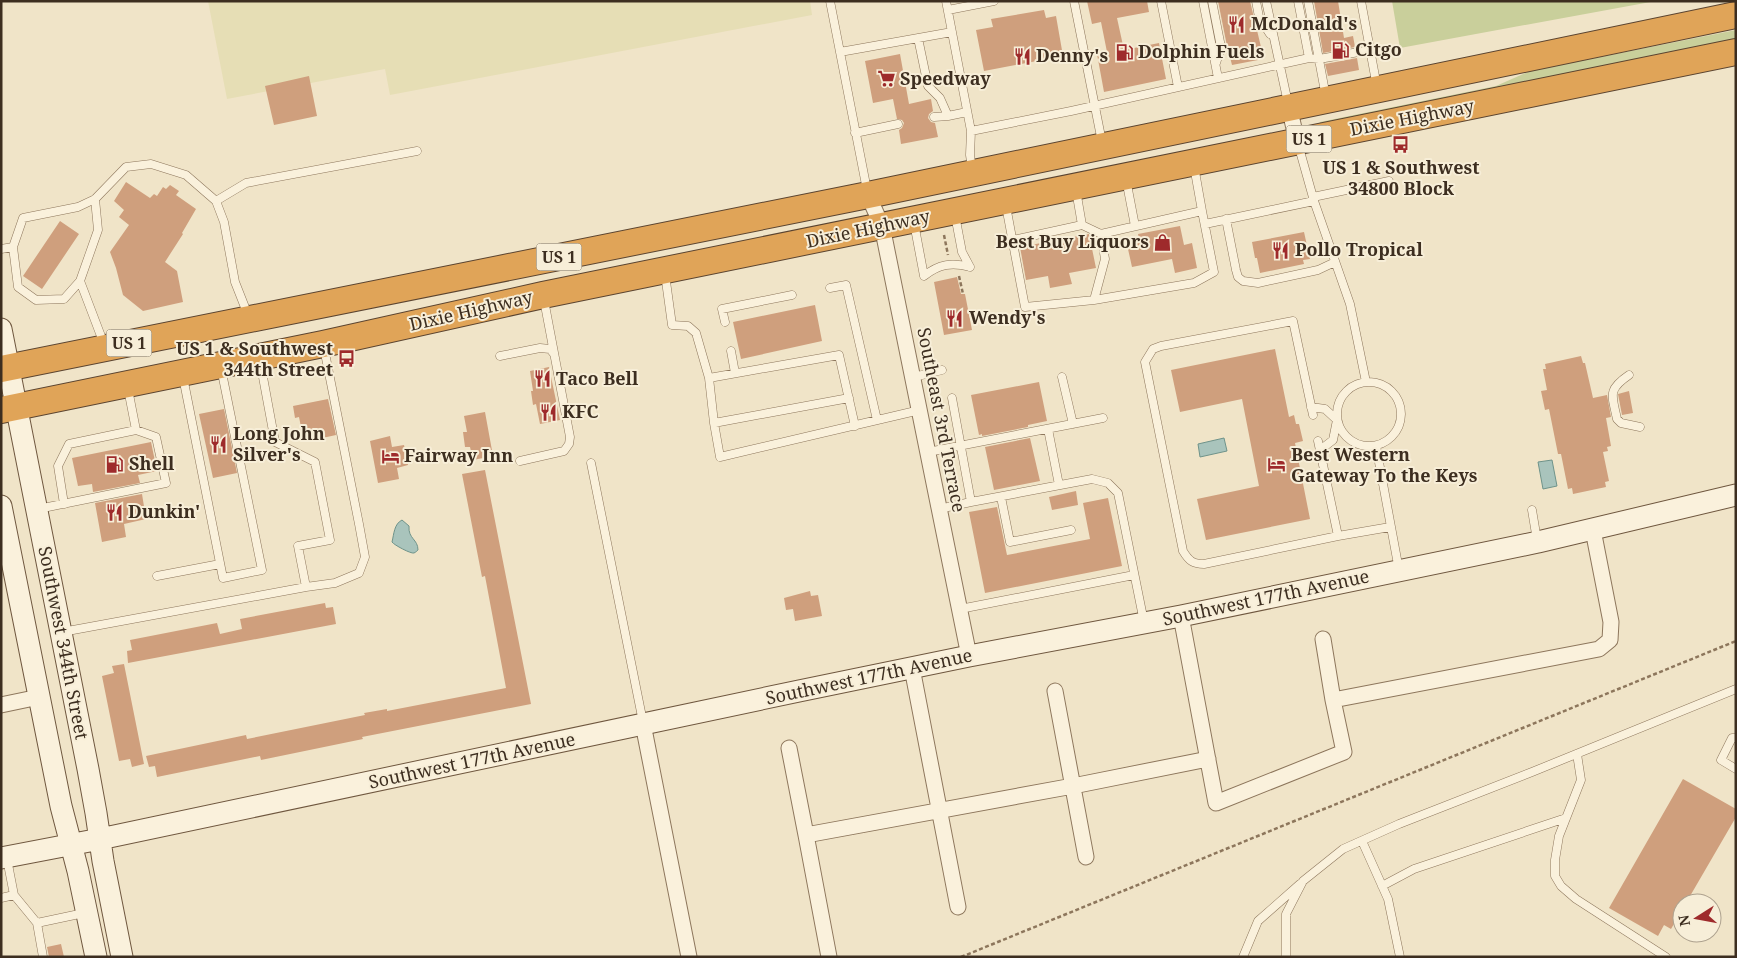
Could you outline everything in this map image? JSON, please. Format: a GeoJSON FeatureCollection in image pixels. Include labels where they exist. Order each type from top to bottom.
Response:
{"type":"FeatureCollection","features":[{"type":"Feature","properties":{"kind":"highway","name":"Dixie Highway"},"geometry":{"type":"LineString","coordinates":[[5,368],[868,195],[1378,88],[1736,16]]}},
{"type":"Feature","properties":{"kind":"highway","name":"Dixie Highway"},"geometry":{"type":"LineString","coordinates":[[9,408],[323,344],[664,270],[1736,52]]}},
{"type":"Feature","properties":{"kind":"main road","name":"Southwest 344th Street"},"geometry":{"type":"LineString","coordinates":[[1,329],[9,408],[36,510],[93,795],[122,957]]}},
{"type":"Feature","properties":{"kind":"main road","name":"Southwest 177th Avenue"},"geometry":{"type":"LineString","coordinates":[[4,857],[100,839],[969,656],[1181,616],[1538,542],[1736,495]]}},
{"type":"Feature","properties":{"kind":"main road","name":"Southwest 344th Street"},"geometry":{"type":"LineString","coordinates":[[1,507],[6,549],[61,806],[96,957]]}},
{"type":"Feature","properties":{"kind":"street"},"geometry":{"type":"LineString","coordinates":[[1289,107],[1297,141]]}},
{"type":"Feature","properties":{"kind":"street","name":"Southeast 3rd Terrace"},"geometry":{"type":"LineString","coordinates":[[868,195],[882,226],[969,656]]}},
{"type":"Feature","properties":{"kind":"street"},"geometry":{"type":"LineString","coordinates":[[1333,700],[1599,649],[1610,640],[1611,622],[1593,530]]}},
{"type":"Feature","properties":{"kind":"street"},"geometry":{"type":"LineString","coordinates":[[1181,616],[1216,803],[1344,752],[1323,639]]}},
{"type":"Feature","properties":{"kind":"street"},"geometry":{"type":"LineString","coordinates":[[912,668],[958,907]]}},
{"type":"Feature","properties":{"kind":"street"},"geometry":{"type":"LineString","coordinates":[[1055,691],[1086,857]]}},
{"type":"Feature","properties":{"kind":"street"},"geometry":{"type":"LineString","coordinates":[[1,705],[39,697]]}},
{"type":"Feature","properties":{"kind":"street"},"geometry":{"type":"LineString","coordinates":[[643,724],[689,957]]}},
{"type":"Feature","properties":{"kind":"street"},"geometry":{"type":"LineString","coordinates":[[789,748],[829,957]]}},
{"type":"Feature","properties":{"kind":"street"},"geometry":{"type":"LineString","coordinates":[[806,835],[1208,759]]}},
{"type":"Feature","properties":{"kind":"lane"},"geometry":{"type":"LineString","coordinates":[[830,1],[868,195]]}},
{"type":"Feature","properties":{"kind":"lane"},"geometry":{"type":"LineString","coordinates":[[946,1],[971,131],[970,155],[973,172]]}},
{"type":"Feature","properties":{"kind":"lane"},"geometry":{"type":"LineString","coordinates":[[948,10],[994,1]]}},
{"type":"Feature","properties":{"kind":"lane"},"geometry":{"type":"LineString","coordinates":[[1074,1],[1103,146]]}},
{"type":"Feature","properties":{"kind":"lane"},"geometry":{"type":"LineString","coordinates":[[1160,1],[1178,87]]}},
{"type":"Feature","properties":{"kind":"lane"},"geometry":{"type":"LineString","coordinates":[[1203,1],[1218,78]]}},
{"type":"Feature","properties":{"kind":"lane"},"geometry":{"type":"LineString","coordinates":[[1212,1],[1221,47],[1215,65]]}},
{"type":"Feature","properties":{"kind":"lane"},"geometry":{"type":"LineString","coordinates":[[1256,1],[1259,17],[1274,40]]}},
{"type":"Feature","properties":{"kind":"lane"},"geometry":{"type":"LineString","coordinates":[[1266,1],[1289,107]]}},
{"type":"Feature","properties":{"kind":"lane"},"geometry":{"type":"LineString","coordinates":[[1298,1],[1309,58]]}},
{"type":"Feature","properties":{"kind":"lane"},"geometry":{"type":"LineString","coordinates":[[1308,1],[1326,99]]}},
{"type":"Feature","properties":{"kind":"lane"},"geometry":{"type":"LineString","coordinates":[[1361,1],[1378,88]]}},
{"type":"Feature","properties":{"kind":"lane"},"geometry":{"type":"LineString","coordinates":[[840,52],[952,32]]}},
{"type":"Feature","properties":{"kind":"lane"},"geometry":{"type":"LineString","coordinates":[[918,38],[928,86],[940,98],[948,116]]}},
{"type":"Feature","properties":{"kind":"lane"},"geometry":{"type":"LineString","coordinates":[[971,131],[1095,106],[1309,58],[1319,59],[1370,50]]}},
{"type":"Feature","properties":{"kind":"lane"},"geometry":{"type":"LineString","coordinates":[[934,117],[967,112]]}},
{"type":"Feature","properties":{"kind":"lane"},"geometry":{"type":"LineString","coordinates":[[856,133],[898,124]]}},
{"type":"Feature","properties":{"kind":"lane"},"geometry":{"type":"LineString","coordinates":[[1297,141],[1313,199],[1350,304],[1366,382]]}},
{"type":"Feature","properties":{"kind":"lane"},"geometry":{"type":"LineString","coordinates":[[216,201],[246,183],[417,151]]}},
{"type":"Feature","properties":{"kind":"lane"},"geometry":{"type":"LineString","coordinates":[[1006,201],[1025,307],[1094,300],[1194,283],[1214,272],[1193,162]]}},
{"type":"Feature","properties":{"kind":"lane"},"geometry":{"type":"LineString","coordinates":[[95,199],[98,230],[80,281],[64,299],[36,300],[18,286],[13,247],[23,218],[78,206],[95,199],[126,166],[151,164],[186,175],[216,201],[224,222],[235,282],[250,319]]}},
{"type":"Feature","properties":{"kind":"lane"},"geometry":{"type":"LineString","coordinates":[[1126,177],[1135,226]]}},
{"type":"Feature","properties":{"kind":"lane"},"geometry":{"type":"LineString","coordinates":[[1205,224],[1389,181]]}},
{"type":"Feature","properties":{"kind":"lane"},"geometry":{"type":"LineString","coordinates":[[1075,186],[1082,225]]}},
{"type":"Feature","properties":{"kind":"lane"},"geometry":{"type":"LineString","coordinates":[[914,219],[924,276],[941,266],[950,264],[970,267],[962,252],[954,211]]}},
{"type":"Feature","properties":{"kind":"lane"},"geometry":{"type":"LineString","coordinates":[[1013,240],[1082,225],[1101,234],[1202,211]]}},
{"type":"Feature","properties":{"kind":"lane"},"geometry":{"type":"LineString","coordinates":[[1226,219],[1238,277],[1244,281],[1258,283],[1318,270],[1335,262]]}},
{"type":"Feature","properties":{"kind":"lane"},"geometry":{"type":"LineString","coordinates":[[1094,300],[1105,259],[1101,234]]}},
{"type":"Feature","properties":{"kind":"lane"},"geometry":{"type":"LineString","coordinates":[[1,249],[13,247]]}},
{"type":"Feature","properties":{"kind":"lane"},"geometry":{"type":"LineString","coordinates":[[664,270],[672,325],[688,326],[696,334],[709,378],[720,457],[920,410]]}},
{"type":"Feature","properties":{"kind":"lane"},"geometry":{"type":"LineString","coordinates":[[80,281],[106,348]]}},
{"type":"Feature","properties":{"kind":"lane"},"geometry":{"type":"LineString","coordinates":[[830,288],[846,285],[877,420]]}},
{"type":"Feature","properties":{"kind":"lane"},"geometry":{"type":"LineString","coordinates":[[520,461],[558,453],[569,444],[570,437],[543,295]]}},
{"type":"Feature","properties":{"kind":"lane"},"geometry":{"type":"LineString","coordinates":[[724,322],[722,309],[792,295]]}},
{"type":"Feature","properties":{"kind":"lane"},"geometry":{"type":"LineString","coordinates":[[1320,450],[1333,440],[1337,420],[1337,409],[1340,399],[1347,390],[1356,385],[1366,382],[1377,383],[1387,387],[1395,395],[1401,410],[1399,426],[1394,435],[1386,442],[1376,446],[1365,447],[1355,444],[1347,438],[1340,430],[1337,420],[1325,409],[1312,411],[1293,321],[1161,346],[1153,349],[1145,362],[1183,551],[1188,560],[1196,564],[1204,564],[1390,527]]}},
{"type":"Feature","properties":{"kind":"lane"},"geometry":{"type":"LineString","coordinates":[[61,632],[335,583],[359,573],[365,557],[360,524],[323,344]]}},
{"type":"Feature","properties":{"kind":"lane"},"geometry":{"type":"LineString","coordinates":[[500,356],[540,348],[550,349],[554,354]]}},
{"type":"Feature","properties":{"kind":"lane"},"geometry":{"type":"LineString","coordinates":[[731,351],[735,373]]}},
{"type":"Feature","properties":{"kind":"lane"},"geometry":{"type":"LineString","coordinates":[[709,378],[839,355],[855,426]]}},
{"type":"Feature","properties":{"kind":"lane"},"geometry":{"type":"LineString","coordinates":[[259,357],[275,442],[315,462],[330,540],[298,546],[306,587]]}},
{"type":"Feature","properties":{"kind":"lane"},"geometry":{"type":"LineString","coordinates":[[182,373],[223,578],[262,570],[220,365]]}},
{"type":"Feature","properties":{"kind":"lane"},"geometry":{"type":"LineString","coordinates":[[914,377],[942,370]]}},
{"type":"Feature","properties":{"kind":"lane"},"geometry":{"type":"LineString","coordinates":[[1629,374],[1617,383],[1613,392],[1617,419],[1621,423],[1640,427]]}},
{"type":"Feature","properties":{"kind":"lane"},"geometry":{"type":"LineString","coordinates":[[1062,376],[1073,424]]}},
{"type":"Feature","properties":{"kind":"lane"},"geometry":{"type":"LineString","coordinates":[[127,384],[136,430]]}},
{"type":"Feature","properties":{"kind":"lane"},"geometry":{"type":"LineString","coordinates":[[714,423],[849,398]]}},
{"type":"Feature","properties":{"kind":"lane"},"geometry":{"type":"LineString","coordinates":[[952,398],[971,502]]}},
{"type":"Feature","properties":{"kind":"lane"},"geometry":{"type":"LineString","coordinates":[[928,452],[1103,418]]}},
{"type":"Feature","properties":{"kind":"lane"},"geometry":{"type":"LineString","coordinates":[[1048,429],[1059,485]]}},
{"type":"Feature","properties":{"kind":"lane"},"geometry":{"type":"LineString","coordinates":[[36,510],[166,483],[156,437],[136,430],[69,444],[58,466],[64,504]]}},
{"type":"Feature","properties":{"kind":"lane"},"geometry":{"type":"LineString","coordinates":[[1318,441],[1338,536]]}},
{"type":"Feature","properties":{"kind":"lane"},"geometry":{"type":"LineString","coordinates":[[1376,446],[1399,570]]}},
{"type":"Feature","properties":{"kind":"lane"},"geometry":{"type":"LineString","coordinates":[[591,463],[643,724]]}},
{"type":"Feature","properties":{"kind":"lane"},"geometry":{"type":"LineString","coordinates":[[940,509],[1092,479],[1108,483],[1118,493],[1144,623]]}},
{"type":"Feature","properties":{"kind":"lane"},"geometry":{"type":"LineString","coordinates":[[1001,496],[1010,542],[1071,530]]}},
{"type":"Feature","properties":{"kind":"lane"},"geometry":{"type":"LineString","coordinates":[[1532,510],[1538,542]]}},
{"type":"Feature","properties":{"kind":"lane"},"geometry":{"type":"LineString","coordinates":[[158,576],[220,564]]}},
{"type":"Feature","properties":{"kind":"lane"},"geometry":{"type":"LineString","coordinates":[[960,609],[1134,575]]}},
{"type":"Feature","properties":{"kind":"lane"},"geometry":{"type":"LineString","coordinates":[[1243,957],[1258,921],[1343,849],[1399,824],[1736,689]]}},
{"type":"Feature","properties":{"kind":"lane"},"geometry":{"type":"LineString","coordinates":[[1736,738],[1732,738],[1721,760],[1736,769]]}},
{"type":"Feature","properties":{"kind":"lane"},"geometry":{"type":"LineString","coordinates":[[1577,754],[1580,780],[1559,836],[1554,860],[1555,876],[1561,886],[1576,899],[1666,957]]}},
{"type":"Feature","properties":{"kind":"lane"},"geometry":{"type":"LineString","coordinates":[[1382,886],[1414,869],[1566,818]]}},
{"type":"Feature","properties":{"kind":"lane"},"geometry":{"type":"LineString","coordinates":[[1362,841],[1388,899],[1400,957]]}},
{"type":"Feature","properties":{"kind":"lane"},"geometry":{"type":"LineString","coordinates":[[4,857],[14,895],[37,923],[44,957]]}},
{"type":"Feature","properties":{"kind":"lane"},"geometry":{"type":"LineString","coordinates":[[1286,957],[1286,914],[1303,881]]}},
{"type":"Feature","properties":{"kind":"lane"},"geometry":{"type":"LineString","coordinates":[[1,898],[14,895]]}},
{"type":"Feature","properties":{"kind":"lane"},"geometry":{"type":"LineString","coordinates":[[37,923],[86,912]]}},
{"type":"Feature","properties":{"kind":"path"},"geometry":{"type":"LineString","coordinates":[[944,235],[949,259]]}},
{"type":"Feature","properties":{"kind":"path"},"geometry":{"type":"LineString","coordinates":[[953,276],[959,275],[963,294]]}},
{"type":"Feature","properties":{"kind":"path"},"geometry":{"type":"LineString","coordinates":[[961,957],[1736,642]]}},
{"type":"Feature","properties":{"kind":"shaded area"},"geometry":{"type":"Polygon","coordinates":[[[208,1],[810,1],[812,15],[390,95],[385,69],[227,99],[208,1]]]}},
{"type":"Feature","properties":{"kind":"green space"},"geometry":{"type":"Polygon","coordinates":[[[1392,1],[1656,1],[1400,48],[1392,1]]]}},
{"type":"Feature","properties":{"kind":"green space"},"geometry":{"type":"Polygon","coordinates":[[[1736,30],[1736,44],[1318,126],[1320,122],[1496,86],[1530,71],[1736,30]]]}},
{"type":"Feature","properties":{"kind":"water"},"geometry":{"type":"Polygon","coordinates":[[[1224,438],[1227,451],[1200,457],[1198,444],[1224,438]]]}},
{"type":"Feature","properties":{"kind":"water"},"geometry":{"type":"Polygon","coordinates":[[[1552,460],[1557,486],[1543,489],[1538,462],[1552,460]]]}},
{"type":"Feature","properties":{"kind":"water"},"geometry":{"type":"Polygon","coordinates":[[[402,520],[409,526],[410,534],[418,546],[418,550],[414,553],[392,542],[396,527],[402,520]]]}},
{"type":"Feature","properties":{"kind":"building"},"geometry":{"type":"Polygon","coordinates":[[[1087,1],[1147,1],[1149,12],[1117,18],[1124,50],[1159,43],[1166,79],[1104,92],[1097,54],[1107,52],[1101,22],[1092,24],[1087,1]]]}},
{"type":"Feature","properties":{"kind":"building","name":"McDonald's"},"geometry":{"type":"Polygon","coordinates":[[[1218,1],[1250,1],[1261,47],[1256,48],[1258,60],[1232,65],[1229,53],[1225,54],[1227,46],[1218,1]]]}},
{"type":"Feature","properties":{"kind":"building"},"geometry":{"type":"Polygon","coordinates":[[[1314,1],[1338,1],[1344,38],[1353,36],[1355,47],[1323,53],[1314,1]]]}},
{"type":"Feature","properties":{"kind":"building"},"geometry":{"type":"Polygon","coordinates":[[[1044,10],[1046,18],[1056,16],[1063,56],[984,71],[976,30],[993,27],[991,19],[1044,10]]]}},
{"type":"Feature","properties":{"kind":"building"},"geometry":{"type":"Polygon","coordinates":[[[900,54],[909,104],[931,99],[933,111],[929,114],[928,118],[931,122],[935,123],[938,137],[901,144],[899,130],[904,123],[902,120],[897,119],[893,99],[873,103],[865,61],[900,54]]]}},
{"type":"Feature","properties":{"kind":"building"},"geometry":{"type":"Polygon","coordinates":[[[1357,58],[1359,70],[1328,76],[1325,64],[1357,58]]]}},
{"type":"Feature","properties":{"kind":"building"},"geometry":{"type":"Polygon","coordinates":[[[309,76],[317,116],[274,125],[265,86],[309,76]]]}},
{"type":"Feature","properties":{"kind":"building"},"geometry":{"type":"Polygon","coordinates":[[[126,182],[150,198],[154,194],[157,196],[163,187],[166,189],[170,185],[179,191],[176,195],[196,209],[165,262],[177,271],[183,302],[143,311],[123,295],[110,252],[129,225],[119,217],[124,210],[114,201],[126,182]]]}},
{"type":"Feature","properties":{"kind":"building"},"geometry":{"type":"Polygon","coordinates":[[[60,221],[79,234],[42,289],[23,276],[60,221]]]}},
{"type":"Feature","properties":{"kind":"building"},"geometry":{"type":"Polygon","coordinates":[[[1180,226],[1184,245],[1192,243],[1197,268],[1175,273],[1172,259],[1132,267],[1126,240],[1139,238],[1138,234],[1180,226]]]}},
{"type":"Feature","properties":{"kind":"building","name":"Pollo Tropical"},"geometry":{"type":"Polygon","coordinates":[[[1304,232],[1310,259],[1303,260],[1304,264],[1260,273],[1252,242],[1304,232]]]}},
{"type":"Feature","properties":{"kind":"building"},"geometry":{"type":"Polygon","coordinates":[[[1089,234],[1096,268],[1069,273],[1072,284],[1050,288],[1048,276],[1026,280],[1020,247],[1089,234]]]}},
{"type":"Feature","properties":{"kind":"building","name":"Wendy's"},"geometry":{"type":"Polygon","coordinates":[[[957,277],[961,294],[965,294],[972,330],[944,335],[934,282],[957,277]]]}},
{"type":"Feature","properties":{"kind":"building"},"geometry":{"type":"Polygon","coordinates":[[[815,305],[822,341],[741,359],[733,322],[815,305]]]}},
{"type":"Feature","properties":{"kind":"building","name":"Best Western Gateway To the Keys"},"geometry":{"type":"Polygon","coordinates":[[[1275,349],[1289,417],[1294,415],[1296,424],[1299,424],[1303,441],[1295,443],[1310,519],[1206,540],[1197,499],[1259,486],[1242,399],[1180,412],[1171,370],[1275,349]]]}},
{"type":"Feature","properties":{"kind":"building"},"geometry":{"type":"Polygon","coordinates":[[[1581,356],[1583,363],[1585,363],[1593,398],[1607,395],[1611,417],[1606,418],[1611,446],[1607,447],[1608,451],[1603,452],[1609,481],[1605,482],[1606,487],[1573,494],[1572,488],[1568,489],[1561,454],[1558,454],[1549,409],[1545,410],[1541,391],[1547,390],[1543,369],[1546,369],[1545,364],[1581,356]]]}},
{"type":"Feature","properties":{"kind":"building"},"geometry":{"type":"Polygon","coordinates":[[[549,367],[560,420],[540,424],[536,404],[533,405],[530,371],[549,367]]]}},
{"type":"Feature","properties":{"kind":"building"},"geometry":{"type":"Polygon","coordinates":[[[1039,382],[1047,421],[1028,425],[1028,427],[979,435],[971,395],[1039,382]]]}},
{"type":"Feature","properties":{"kind":"building"},"geometry":{"type":"Polygon","coordinates":[[[1629,391],[1633,413],[1622,415],[1618,394],[1629,391]]]}},
{"type":"Feature","properties":{"kind":"building"},"geometry":{"type":"Polygon","coordinates":[[[328,399],[336,435],[304,442],[299,417],[295,418],[293,406],[328,399]]]}},
{"type":"Feature","properties":{"kind":"building","name":"Long John Silver's"},"geometry":{"type":"Polygon","coordinates":[[[224,409],[237,473],[213,478],[199,414],[224,409]]]}},
{"type":"Feature","properties":{"kind":"building"},"geometry":{"type":"Polygon","coordinates":[[[485,412],[493,456],[473,460],[470,447],[465,447],[463,432],[467,432],[464,416],[485,412]]]}},
{"type":"Feature","properties":{"kind":"building","name":"Fairway Inn"},"geometry":{"type":"Polygon","coordinates":[[[390,436],[392,447],[404,445],[408,465],[397,468],[399,479],[378,483],[370,441],[390,436]]]}},
{"type":"Feature","properties":{"kind":"building"},"geometry":{"type":"Polygon","coordinates":[[[1030,438],[1040,481],[994,490],[985,447],[1030,438]]]}},
{"type":"Feature","properties":{"kind":"building","name":"Shell"},"geometry":{"type":"Polygon","coordinates":[[[151,442],[157,471],[138,475],[140,483],[93,492],[92,484],[78,486],[72,458],[151,442]]]}},
{"type":"Feature","properties":{"kind":"building"},"geometry":{"type":"Polygon","coordinates":[[[485,470],[531,704],[362,737],[363,739],[261,760],[260,756],[157,777],[155,766],[149,767],[146,756],[246,735],[247,739],[365,715],[364,713],[387,709],[387,711],[506,688],[485,576],[482,577],[462,474],[485,470]]]}},
{"type":"Feature","properties":{"kind":"building"},"geometry":{"type":"Polygon","coordinates":[[[1076,491],[1078,505],[1052,510],[1049,497],[1076,491]]]}},
{"type":"Feature","properties":{"kind":"building"},"geometry":{"type":"Polygon","coordinates":[[[142,494],[146,519],[124,524],[126,537],[102,542],[95,503],[142,494]]]}},
{"type":"Feature","properties":{"kind":"building"},"geometry":{"type":"Polygon","coordinates":[[[1108,498],[1122,566],[985,593],[969,512],[997,507],[1007,555],[1090,539],[1083,503],[1108,498]]]}},
{"type":"Feature","properties":{"kind":"building"},"geometry":{"type":"Polygon","coordinates":[[[810,591],[811,596],[818,595],[822,616],[795,621],[793,609],[786,610],[784,598],[810,591]]]}},
{"type":"Feature","properties":{"kind":"building"},"geometry":{"type":"Polygon","coordinates":[[[325,603],[326,608],[333,607],[336,624],[128,663],[127,651],[132,650],[130,640],[217,623],[220,634],[242,629],[240,619],[325,603]]]}},
{"type":"Feature","properties":{"kind":"building"},"geometry":{"type":"Polygon","coordinates":[[[124,664],[144,764],[132,767],[130,759],[119,761],[102,676],[114,673],[112,666],[124,664]]]}},
{"type":"Feature","properties":{"kind":"building"},"geometry":{"type":"Polygon","coordinates":[[[1683,779],[1736,809],[1736,817],[1692,893],[1672,893],[1671,929],[1664,925],[1658,936],[1609,908],[1683,779]]]}},
{"type":"Feature","properties":{"kind":"building"},"geometry":{"type":"Polygon","coordinates":[[[61,944],[64,957],[49,957],[47,947],[61,944]]]}},
{"type":"Feature","properties":{"kind":"place","name":"McDonald's"},"geometry":{"type":"Point","coordinates":[1237,24]}},
{"type":"Feature","properties":{"kind":"place","name":"Citgo"},"geometry":{"type":"Point","coordinates":[1341,50]}},
{"type":"Feature","properties":{"kind":"place","name":"Dolphin Fuels"},"geometry":{"type":"Point","coordinates":[1124,52]}},
{"type":"Feature","properties":{"kind":"place","name":"Denny's"},"geometry":{"type":"Point","coordinates":[1022,56]}},
{"type":"Feature","properties":{"kind":"place","name":"Speedway"},"geometry":{"type":"Point","coordinates":[886,79]}},
{"type":"Feature","properties":{"kind":"place","name":"US 1 & Southwest 34800 Block"},"geometry":{"type":"Point","coordinates":[1401,145]}},
{"type":"Feature","properties":{"kind":"place","name":"Best Buy Liquors"},"geometry":{"type":"Point","coordinates":[1163,242]}},
{"type":"Feature","properties":{"kind":"place","name":"Pollo Tropical"},"geometry":{"type":"Point","coordinates":[1281,250]}},
{"type":"Feature","properties":{"kind":"place","name":"Wendy's"},"geometry":{"type":"Point","coordinates":[955,318]}},
{"type":"Feature","properties":{"kind":"place","name":"US 1 & Southwest 344th Street"},"geometry":{"type":"Point","coordinates":[347,359]}},
{"type":"Feature","properties":{"kind":"place","name":"Taco Bell"},"geometry":{"type":"Point","coordinates":[542,379]}},
{"type":"Feature","properties":{"kind":"place","name":"KFC"},"geometry":{"type":"Point","coordinates":[548,412]}},
{"type":"Feature","properties":{"kind":"place","name":"Long John Silver's"},"geometry":{"type":"Point","coordinates":[219,444]}},
{"type":"Feature","properties":{"kind":"place","name":"Fairway Inn"},"geometry":{"type":"Point","coordinates":[390,456]}},
{"type":"Feature","properties":{"kind":"place","name":"Shell"},"geometry":{"type":"Point","coordinates":[115,464]}},
{"type":"Feature","properties":{"kind":"place","name":"Best Western Gateway To the Keys"},"geometry":{"type":"Point","coordinates":[1277,465]}},
{"type":"Feature","properties":{"kind":"place","name":"Dunkin'"},"geometry":{"type":"Point","coordinates":[114,512]}}]}
